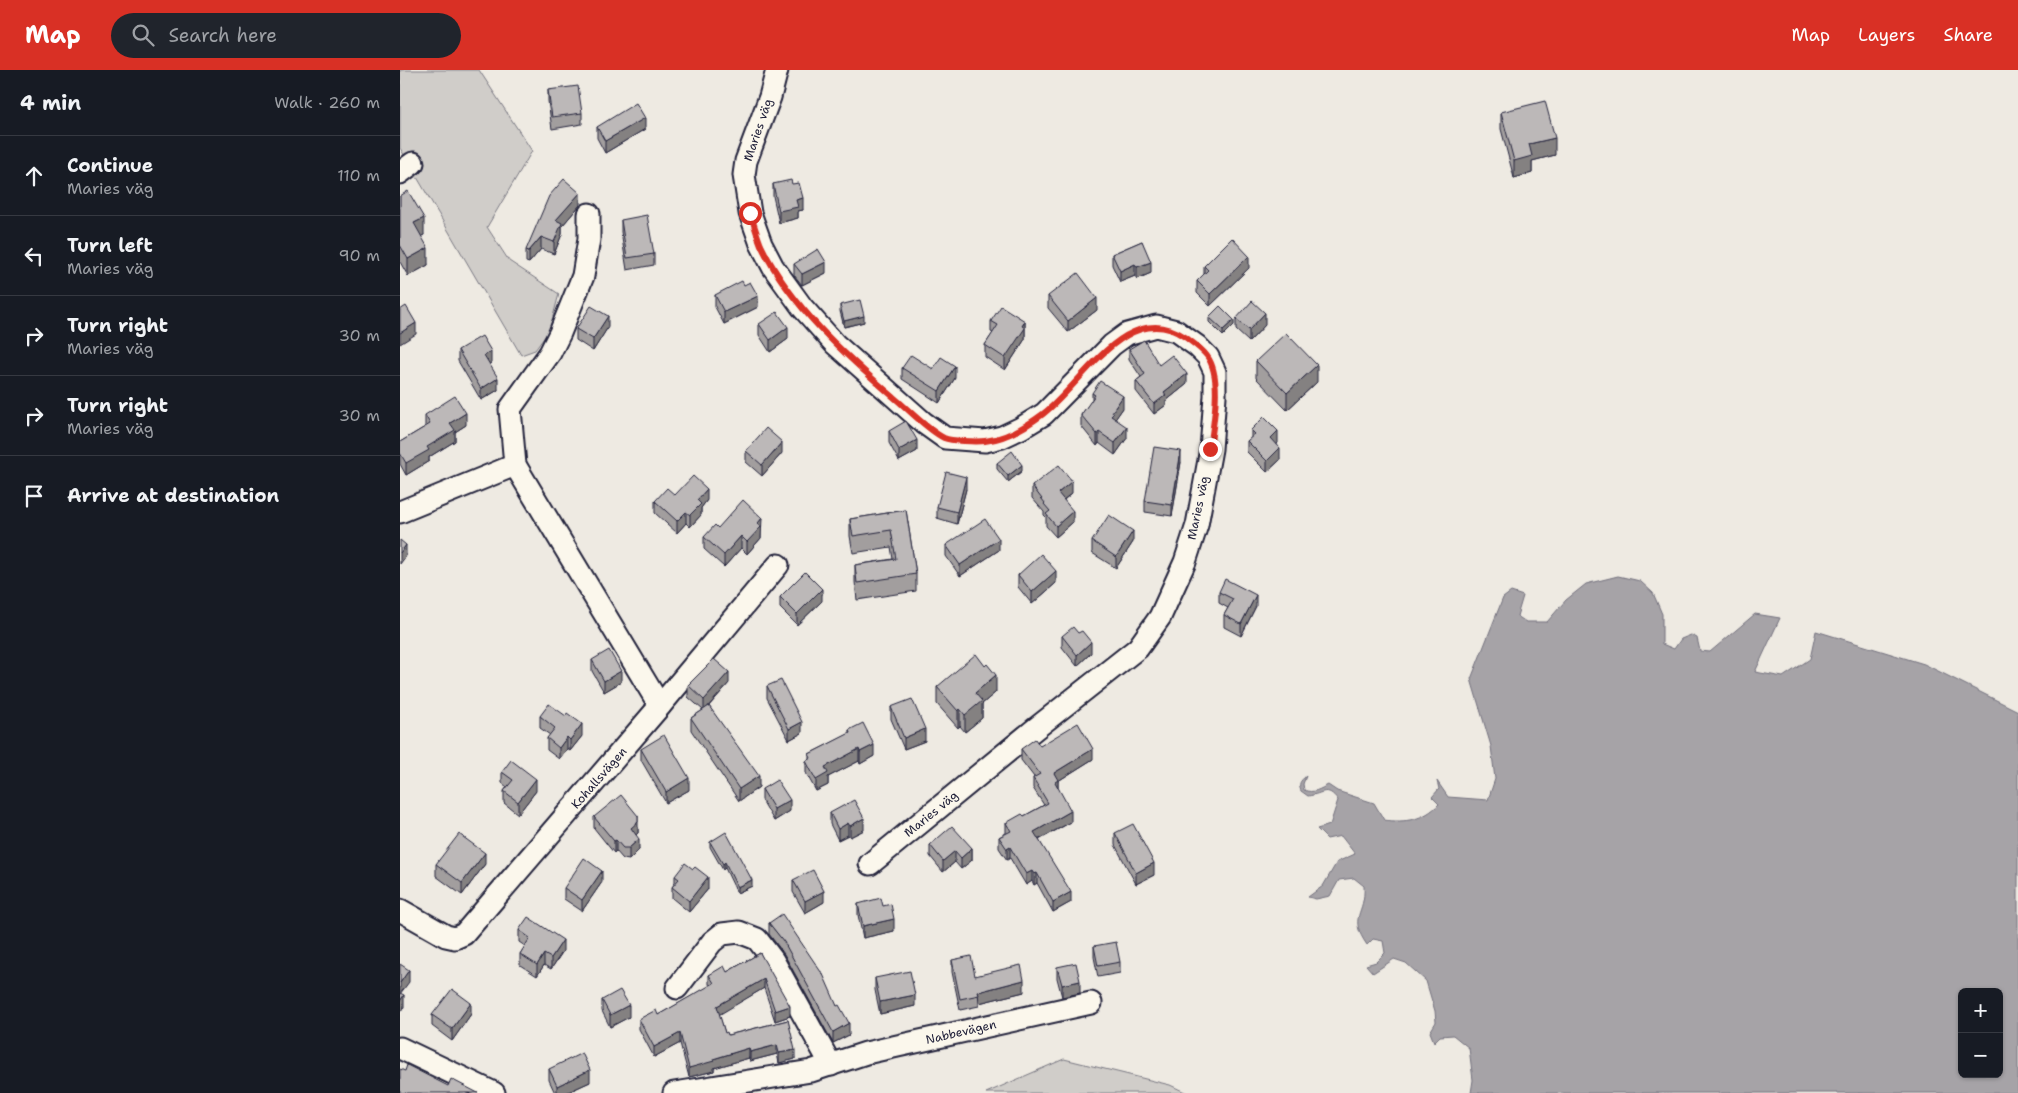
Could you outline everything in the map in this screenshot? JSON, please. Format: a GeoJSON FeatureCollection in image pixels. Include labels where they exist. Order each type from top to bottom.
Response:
{"type":"FeatureCollection","features":[{"type":"Feature","properties":{"kind":"street","name":"Maries väg"},"geometry":{"type":"LineString","coordinates":[[777,70],[770,97],[746,161],[744,175],[750,213],[761,244],[774,267],[802,307],[835,344],[924,423],[945,438],[985,441],[1002,437],[1021,428],[1044,414],[1112,345],[1127,334],[1156,326],[1176,331],[1197,346],[1208,357],[1215,372],[1215,396],[1210,449],[1197,524],[1185,562],[1160,617],[1149,633],[1138,648],[1035,729],[870,864]]}},
{"type":"Feature","properties":{"kind":"street"},"geometry":{"type":"LineString","coordinates":[[589,214],[589,239],[583,276],[560,333],[550,353],[510,409],[515,465],[660,706]]}},
{"type":"Feature","properties":{"kind":"street"},"geometry":{"type":"LineString","coordinates":[[400,512],[515,465]]}},
{"type":"Feature","properties":{"kind":"street","name":"Kohallsvägen"},"geometry":{"type":"LineString","coordinates":[[400,910],[446,936],[455,938],[464,934],[660,706],[778,565]]}},
{"type":"Feature","properties":{"kind":"street"},"geometry":{"type":"LineString","coordinates":[[677,988],[712,942],[722,934],[739,932],[757,939],[773,960],[831,1065]]}},
{"type":"Feature","properties":{"kind":"street","name":"Nabbevägen"},"geometry":{"type":"LineString","coordinates":[[674,1093],[811,1071],[866,1053],[1091,1003]]}},
{"type":"Feature","properties":{"kind":"street"},"geometry":{"type":"LineString","coordinates":[[400,1048],[494,1093]]}},
{"type":"Feature","properties":{"kind":"shaded area"},"geometry":{"type":"Polygon","coordinates":[[[400,70],[479,70],[532,151],[487,227],[509,261],[559,294],[549,331],[535,350],[521,355],[400,148],[400,70]]]}},
{"type":"Feature","properties":{"kind":"shaded area"},"geometry":{"type":"Polygon","coordinates":[[[1618,576],[1640,581],[1653,593],[1662,614],[1662,644],[1674,649],[1681,639],[1691,635],[1697,638],[1700,651],[1710,652],[1755,614],[1780,618],[1755,672],[1783,677],[1810,659],[1816,631],[1924,664],[2018,711],[2018,1093],[1471,1093],[1473,1080],[1469,1048],[1453,1035],[1440,1036],[1434,1042],[1430,1032],[1436,1022],[1435,1011],[1426,981],[1406,963],[1394,959],[1373,973],[1366,965],[1376,962],[1385,953],[1383,941],[1373,939],[1367,945],[1358,928],[1364,886],[1354,878],[1339,880],[1330,896],[1316,899],[1308,897],[1323,886],[1337,862],[1355,854],[1341,836],[1327,839],[1317,829],[1330,825],[1338,800],[1328,792],[1308,796],[1301,791],[1300,784],[1306,776],[1303,784],[1304,790],[1313,791],[1328,785],[1337,791],[1374,803],[1384,820],[1392,821],[1421,817],[1439,804],[1432,797],[1439,789],[1437,781],[1448,797],[1488,800],[1495,779],[1491,746],[1471,679],[1503,598],[1511,592],[1523,596],[1517,616],[1526,622],[1547,622],[1566,600],[1586,584],[1618,576]]]}},
{"type":"Feature","properties":{"kind":"shaded area"},"geometry":{"type":"Polygon","coordinates":[[[1064,1059],[1170,1085],[1187,1093],[986,1093],[1064,1059]]]}},
{"type":"Feature","properties":{"kind":"building"},"geometry":{"type":"Polygon","coordinates":[[[578,86],[582,113],[552,117],[548,90],[578,86]]]}},
{"type":"Feature","properties":{"kind":"building"},"geometry":{"type":"Polygon","coordinates":[[[1545,101],[1555,138],[1529,144],[1532,156],[1514,161],[1501,112],[1545,101]]]}},
{"type":"Feature","properties":{"kind":"building"},"geometry":{"type":"Polygon","coordinates":[[[636,103],[645,118],[605,141],[597,127],[636,103]]]}},
{"type":"Feature","properties":{"kind":"building"},"geometry":{"type":"Polygon","coordinates":[[[564,179],[580,193],[556,220],[562,223],[554,242],[541,237],[529,251],[526,250],[549,196],[564,179]]]}},
{"type":"Feature","properties":{"kind":"building"},"geometry":{"type":"Polygon","coordinates":[[[791,180],[792,184],[799,183],[803,198],[796,200],[798,207],[779,211],[773,184],[791,180]]]}},
{"type":"Feature","properties":{"kind":"building"},"geometry":{"type":"Polygon","coordinates":[[[408,191],[424,218],[414,223],[428,248],[408,259],[400,245],[400,196],[408,191]]]}},
{"type":"Feature","properties":{"kind":"building"},"geometry":{"type":"Polygon","coordinates":[[[647,215],[654,254],[627,258],[621,220],[647,215]]]}},
{"type":"Feature","properties":{"kind":"building"},"geometry":{"type":"Polygon","coordinates":[[[1232,238],[1249,256],[1210,294],[1197,281],[1208,270],[1204,266],[1232,238]]]}},
{"type":"Feature","properties":{"kind":"building"},"geometry":{"type":"Polygon","coordinates":[[[1142,241],[1151,262],[1137,267],[1135,264],[1120,271],[1112,254],[1142,241]]]}},
{"type":"Feature","properties":{"kind":"building"},"geometry":{"type":"Polygon","coordinates":[[[818,249],[826,262],[802,274],[794,264],[818,249]]]}},
{"type":"Feature","properties":{"kind":"building"},"geometry":{"type":"Polygon","coordinates":[[[1078,273],[1097,298],[1068,321],[1048,296],[1078,273]]]}},
{"type":"Feature","properties":{"kind":"building"},"geometry":{"type":"Polygon","coordinates":[[[742,281],[744,285],[750,282],[758,296],[724,312],[715,295],[742,281]]]}},
{"type":"Feature","properties":{"kind":"building"},"geometry":{"type":"Polygon","coordinates":[[[860,300],[864,316],[844,321],[840,305],[860,300]]]}},
{"type":"Feature","properties":{"kind":"building"},"geometry":{"type":"Polygon","coordinates":[[[1252,301],[1265,313],[1249,330],[1236,319],[1252,301]]]}},
{"type":"Feature","properties":{"kind":"building"},"geometry":{"type":"Polygon","coordinates":[[[406,306],[416,323],[400,333],[400,310],[406,306]]]}},
{"type":"Feature","properties":{"kind":"building"},"geometry":{"type":"Polygon","coordinates":[[[591,306],[608,316],[593,339],[576,329],[591,306]]]}},
{"type":"Feature","properties":{"kind":"building"},"geometry":{"type":"Polygon","coordinates":[[[1001,306],[1025,321],[1022,326],[1025,328],[1005,358],[985,345],[998,325],[991,321],[1001,306]]]}},
{"type":"Feature","properties":{"kind":"building"},"geometry":{"type":"Polygon","coordinates":[[[1220,306],[1234,320],[1223,330],[1209,317],[1220,306]]]}},
{"type":"Feature","properties":{"kind":"building"},"geometry":{"type":"Polygon","coordinates":[[[777,312],[788,327],[770,340],[759,324],[777,312]]]}},
{"type":"Feature","properties":{"kind":"building"},"geometry":{"type":"Polygon","coordinates":[[[1286,333],[1317,365],[1287,393],[1256,361],[1286,333]]]}},
{"type":"Feature","properties":{"kind":"building"},"geometry":{"type":"Polygon","coordinates":[[[482,336],[491,351],[484,355],[498,378],[481,389],[458,350],[482,336]]]}},
{"type":"Feature","properties":{"kind":"building"},"geometry":{"type":"Polygon","coordinates":[[[1144,340],[1159,365],[1172,355],[1187,374],[1164,392],[1166,395],[1154,404],[1136,381],[1145,374],[1129,349],[1144,340]]]}},
{"type":"Feature","properties":{"kind":"building"},"geometry":{"type":"Polygon","coordinates":[[[911,355],[933,369],[941,357],[955,366],[939,391],[902,368],[911,355]]]}},
{"type":"Feature","properties":{"kind":"building"},"geometry":{"type":"Polygon","coordinates":[[[1100,381],[1123,396],[1111,416],[1127,427],[1115,443],[1099,432],[1097,434],[1081,415],[1095,395],[1092,393],[1100,381]]]}},
{"type":"Feature","properties":{"kind":"building"},"geometry":{"type":"Polygon","coordinates":[[[455,396],[466,413],[450,423],[455,430],[427,447],[429,450],[406,463],[400,453],[400,442],[430,424],[425,415],[455,396]]]}},
{"type":"Feature","properties":{"kind":"building"},"geometry":{"type":"Polygon","coordinates":[[[1264,417],[1278,431],[1271,438],[1280,448],[1267,461],[1247,441],[1255,434],[1251,430],[1264,417]]]}},
{"type":"Feature","properties":{"kind":"building"},"geometry":{"type":"Polygon","coordinates":[[[906,421],[917,440],[899,450],[889,431],[906,421]]]}},
{"type":"Feature","properties":{"kind":"building"},"geometry":{"type":"Polygon","coordinates":[[[766,428],[782,442],[762,465],[746,451],[766,428]]]}},
{"type":"Feature","properties":{"kind":"building"},"geometry":{"type":"Polygon","coordinates":[[[1154,447],[1181,451],[1172,505],[1145,501],[1154,447]]]}},
{"type":"Feature","properties":{"kind":"building"},"geometry":{"type":"Polygon","coordinates":[[[1012,451],[1022,465],[1008,476],[997,463],[1012,451]]]}},
{"type":"Feature","properties":{"kind":"building"},"geometry":{"type":"Polygon","coordinates":[[[1059,465],[1072,481],[1058,493],[1073,511],[1056,526],[1046,514],[1050,511],[1032,486],[1059,465]]]}},
{"type":"Feature","properties":{"kind":"building"},"geometry":{"type":"Polygon","coordinates":[[[946,472],[966,477],[957,512],[937,507],[946,472]]]}},
{"type":"Feature","properties":{"kind":"building"},"geometry":{"type":"Polygon","coordinates":[[[693,476],[707,489],[697,500],[701,504],[690,515],[686,512],[677,521],[655,501],[667,488],[675,495],[693,476]]]}},
{"type":"Feature","properties":{"kind":"building"},"geometry":{"type":"Polygon","coordinates":[[[743,500],[762,518],[758,523],[761,527],[747,542],[741,536],[724,555],[704,537],[715,525],[718,528],[743,500]]]}},
{"type":"Feature","properties":{"kind":"building"},"geometry":{"type":"Polygon","coordinates":[[[906,510],[916,574],[857,583],[855,565],[896,559],[891,530],[853,536],[850,519],[906,510]]]}},
{"type":"Feature","properties":{"kind":"building"},"geometry":{"type":"Polygon","coordinates":[[[1109,515],[1133,531],[1116,557],[1092,541],[1109,515]]]}},
{"type":"Feature","properties":{"kind":"building"},"geometry":{"type":"Polygon","coordinates":[[[985,519],[999,539],[960,565],[946,545],[985,519]]]}},
{"type":"Feature","properties":{"kind":"building"},"geometry":{"type":"Polygon","coordinates":[[[400,540],[406,545],[400,553],[400,540]]]}},
{"type":"Feature","properties":{"kind":"building"},"geometry":{"type":"Polygon","coordinates":[[[1041,554],[1056,571],[1032,592],[1018,575],[1041,554]]]}},
{"type":"Feature","properties":{"kind":"building"},"geometry":{"type":"Polygon","coordinates":[[[805,572],[822,589],[797,614],[780,597],[805,572]]]}},
{"type":"Feature","properties":{"kind":"building"},"geometry":{"type":"Polygon","coordinates":[[[1225,579],[1256,595],[1241,624],[1224,615],[1233,599],[1219,592],[1225,579]]]}},
{"type":"Feature","properties":{"kind":"building"},"geometry":{"type":"Polygon","coordinates":[[[1073,627],[1078,633],[1082,631],[1091,642],[1077,655],[1062,636],[1073,627]]]}},
{"type":"Feature","properties":{"kind":"building"},"geometry":{"type":"Polygon","coordinates":[[[609,650],[621,671],[604,681],[592,660],[609,650]]]}},
{"type":"Feature","properties":{"kind":"building"},"geometry":{"type":"Polygon","coordinates":[[[976,654],[985,666],[987,664],[996,675],[975,693],[982,701],[965,715],[960,709],[958,711],[937,687],[976,654]]]}},
{"type":"Feature","properties":{"kind":"building"},"geometry":{"type":"Polygon","coordinates":[[[714,659],[729,672],[704,700],[688,685],[714,659]]]}},
{"type":"Feature","properties":{"kind":"building"},"geometry":{"type":"Polygon","coordinates":[[[781,680],[802,722],[789,729],[767,686],[781,680]]]}},
{"type":"Feature","properties":{"kind":"building"},"geometry":{"type":"Polygon","coordinates":[[[912,699],[925,729],[904,738],[891,707],[912,699]]]}},
{"type":"Feature","properties":{"kind":"building"},"geometry":{"type":"Polygon","coordinates":[[[549,704],[566,716],[567,713],[582,724],[570,740],[567,737],[559,748],[547,738],[555,728],[540,716],[549,704]]]}},
{"type":"Feature","properties":{"kind":"building"},"geometry":{"type":"Polygon","coordinates":[[[709,706],[759,776],[739,789],[691,718],[709,706]]]}},
{"type":"Feature","properties":{"kind":"building"},"geometry":{"type":"Polygon","coordinates":[[[863,723],[874,745],[860,752],[859,749],[825,767],[828,773],[816,780],[806,761],[811,758],[809,754],[850,733],[849,730],[863,723]]]}},
{"type":"Feature","properties":{"kind":"building"},"geometry":{"type":"Polygon","coordinates":[[[1078,723],[1093,749],[1054,773],[1058,780],[1055,782],[1071,811],[1034,832],[1071,892],[1053,902],[1037,873],[1034,874],[1032,871],[1026,874],[1010,847],[1007,849],[999,837],[1011,831],[1006,823],[1048,803],[1033,778],[1040,774],[1021,749],[1035,739],[1040,746],[1078,723]]]}},
{"type":"Feature","properties":{"kind":"building"},"geometry":{"type":"Polygon","coordinates":[[[664,735],[689,778],[666,792],[641,749],[664,735]]]}},
{"type":"Feature","properties":{"kind":"building"},"geometry":{"type":"Polygon","coordinates":[[[511,760],[536,779],[518,802],[504,791],[513,780],[502,772],[511,760]]]}},
{"type":"Feature","properties":{"kind":"building"},"geometry":{"type":"Polygon","coordinates":[[[777,780],[790,800],[774,809],[762,789],[777,780]]]}},
{"type":"Feature","properties":{"kind":"building"},"geometry":{"type":"Polygon","coordinates":[[[621,795],[638,816],[638,822],[631,828],[639,839],[629,848],[623,848],[616,840],[614,841],[594,817],[621,795]]]}},
{"type":"Feature","properties":{"kind":"building"},"geometry":{"type":"Polygon","coordinates":[[[854,800],[864,818],[850,826],[848,823],[838,829],[830,813],[854,800]]]}},
{"type":"Feature","properties":{"kind":"building"},"geometry":{"type":"Polygon","coordinates":[[[1133,824],[1154,863],[1136,873],[1115,833],[1133,824]]]}},
{"type":"Feature","properties":{"kind":"building"},"geometry":{"type":"Polygon","coordinates":[[[952,826],[972,848],[961,858],[955,851],[943,861],[930,845],[952,826]]]}},
{"type":"Feature","properties":{"kind":"building"},"geometry":{"type":"Polygon","coordinates":[[[726,832],[752,880],[737,887],[725,862],[723,864],[710,842],[726,832]]]}},
{"type":"Feature","properties":{"kind":"building"},"geometry":{"type":"Polygon","coordinates":[[[459,834],[485,853],[462,883],[436,864],[459,834]]]}},
{"type":"Feature","properties":{"kind":"building"},"geometry":{"type":"Polygon","coordinates":[[[584,858],[602,871],[582,900],[564,888],[584,858]]]}},
{"type":"Feature","properties":{"kind":"building"},"geometry":{"type":"Polygon","coordinates":[[[685,863],[693,869],[695,867],[708,877],[689,901],[672,887],[679,879],[675,876],[685,863]]]}},
{"type":"Feature","properties":{"kind":"building"},"geometry":{"type":"Polygon","coordinates":[[[813,870],[824,891],[805,901],[793,880],[813,870]]]}},
{"type":"Feature","properties":{"kind":"building"},"geometry":{"type":"Polygon","coordinates":[[[881,898],[883,906],[891,904],[894,919],[863,926],[858,904],[881,898]]]}},
{"type":"Feature","properties":{"kind":"building"},"geometry":{"type":"Polygon","coordinates":[[[782,914],[822,972],[837,1006],[839,1005],[849,1023],[833,1032],[784,942],[769,923],[782,914]]]}},
{"type":"Feature","properties":{"kind":"building"},"geometry":{"type":"Polygon","coordinates":[[[528,917],[563,940],[551,958],[544,954],[537,965],[520,954],[530,938],[519,930],[528,917]]]}},
{"type":"Feature","properties":{"kind":"building"},"geometry":{"type":"Polygon","coordinates":[[[1116,942],[1120,962],[1098,966],[1094,946],[1116,942]]]}},
{"type":"Feature","properties":{"kind":"building"},"geometry":{"type":"Polygon","coordinates":[[[760,953],[790,1006],[775,1011],[764,979],[717,1006],[725,1033],[727,1032],[728,1035],[788,1020],[795,1050],[779,1053],[777,1045],[750,1052],[749,1048],[689,1068],[680,1033],[654,1047],[639,1019],[656,1010],[658,1015],[714,983],[709,975],[724,966],[727,972],[760,953]]]}},
{"type":"Feature","properties":{"kind":"building"},"geometry":{"type":"Polygon","coordinates":[[[971,956],[975,976],[1021,965],[1024,980],[978,992],[979,995],[960,999],[952,960],[971,956]]]}},
{"type":"Feature","properties":{"kind":"building"},"geometry":{"type":"Polygon","coordinates":[[[1076,963],[1080,981],[1062,985],[1057,967],[1076,963]]]}},
{"type":"Feature","properties":{"kind":"building"},"geometry":{"type":"Polygon","coordinates":[[[400,964],[409,970],[400,983],[400,964]]]}},
{"type":"Feature","properties":{"kind":"building"},"geometry":{"type":"Polygon","coordinates":[[[910,971],[915,995],[880,1002],[875,978],[910,971]]]}},
{"type":"Feature","properties":{"kind":"building"},"geometry":{"type":"Polygon","coordinates":[[[452,989],[471,1003],[452,1029],[432,1015],[452,989]]]}},
{"type":"Feature","properties":{"kind":"building"},"geometry":{"type":"Polygon","coordinates":[[[620,990],[629,1005],[610,1015],[602,1000],[620,990]]]}},
{"type":"Feature","properties":{"kind":"building"},"geometry":{"type":"Polygon","coordinates":[[[400,993],[404,995],[400,1001],[400,993]]]}},
{"type":"Feature","properties":{"kind":"building"},"geometry":{"type":"Polygon","coordinates":[[[582,1053],[590,1070],[557,1086],[549,1069],[582,1053]]]}},
{"type":"Feature","properties":{"kind":"building"},"geometry":{"type":"Polygon","coordinates":[[[407,1065],[448,1086],[451,1079],[478,1093],[400,1093],[400,1069],[405,1071],[407,1065]]]}},
{"type":"Feature","properties":{"kind":"route"},"geometry":{"type":"LineString","coordinates":[[750,213],[761,244],[774,267],[802,307],[835,344],[872,378],[924,423],[945,438],[985,441],[1002,437],[1021,428],[1044,414],[1112,345],[1127,334],[1156,326],[1176,331],[1197,346],[1208,357],[1215,372],[1215,396],[1210,449]]}}]}
